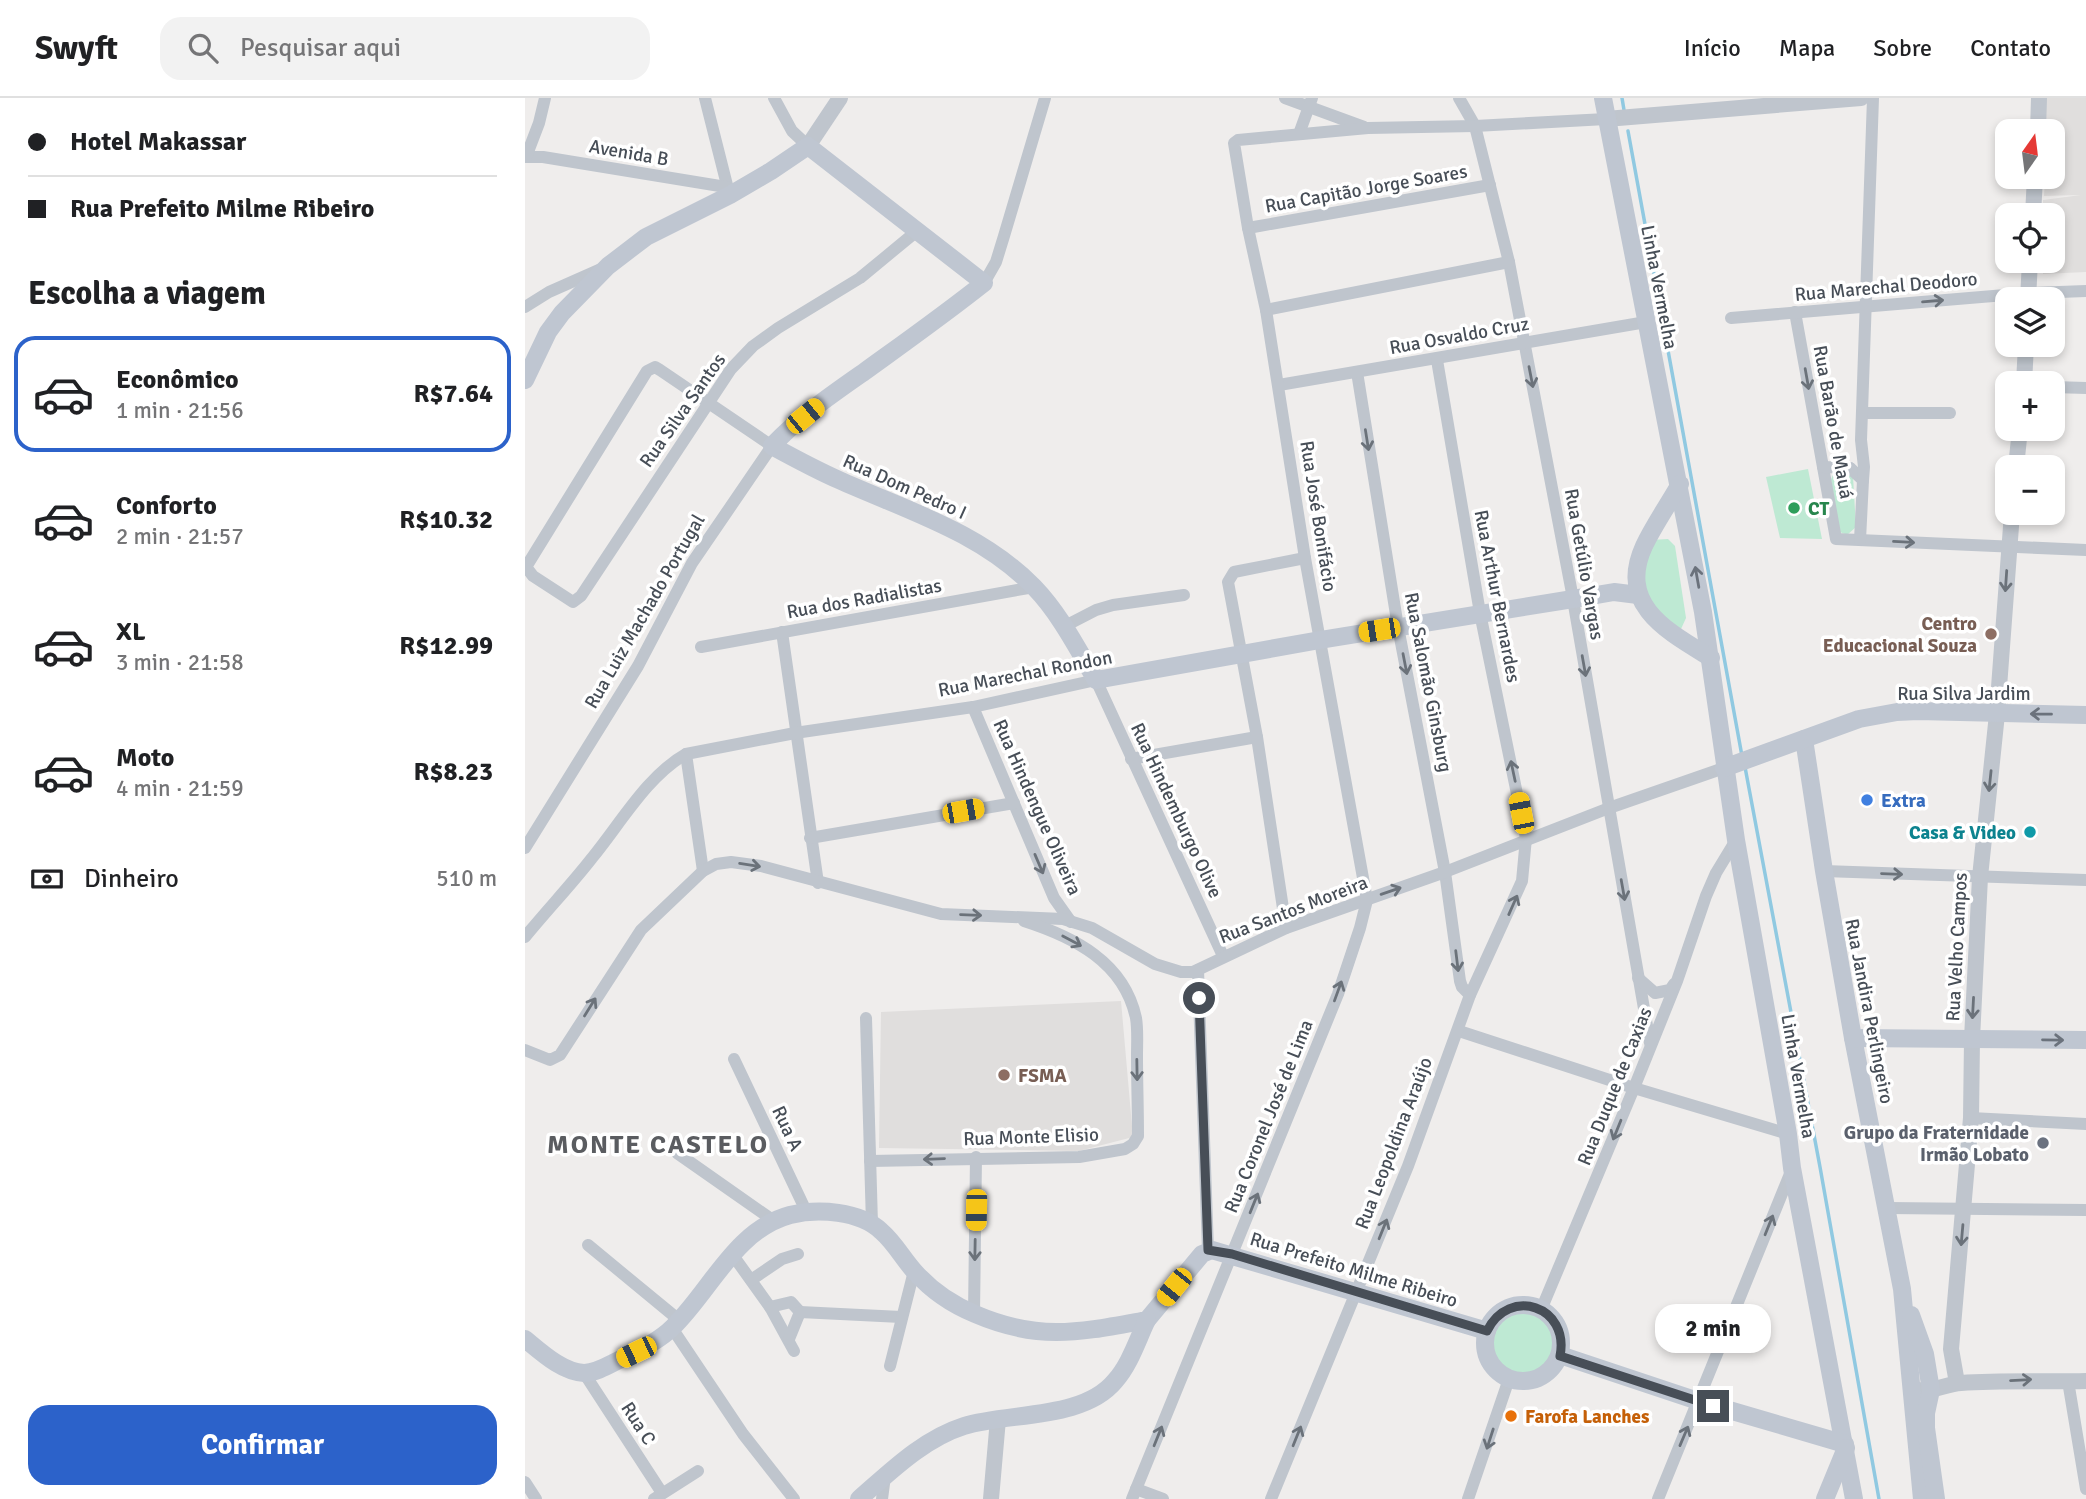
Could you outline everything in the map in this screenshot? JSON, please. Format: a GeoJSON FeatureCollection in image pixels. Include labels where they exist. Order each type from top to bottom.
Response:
{"type":"FeatureCollection","features":[{"type":"Feature","properties":{"kind":"main road","name":"Linha Vermelha"},"geometry":{"type":"LineString","coordinates":[[1603,98],[1680,484],[1711,658],[1737,764],[1736,840],[1792,1168],[1854,1495]]}},
{"type":"Feature","properties":{"kind":"main road"},"geometry":{"type":"LineString","coordinates":[[525,380],[555,323],[608,266],[646,237],[790,159],[808,146],[984,283]]}},
{"type":"Feature","properties":{"kind":"main road","name":"Rua Luiz Machado Portugal"},"geometry":{"type":"LineString","coordinates":[[772,446],[822,402],[984,283]]}},
{"type":"Feature","properties":{"kind":"main road","name":"Rua Dom Pedro I"},"geometry":{"type":"LineString","coordinates":[[772,446],[836,479],[969,537],[995,554],[1034,587],[1065,626],[1096,680]]}},
{"type":"Feature","properties":{"kind":"main road"},"geometry":{"type":"LineString","coordinates":[[1680,484],[1642,552],[1636,587],[1647,611],[1665,628],[1711,658]]}},
{"type":"Feature","properties":{"kind":"main road"},"geometry":{"type":"LineString","coordinates":[[1654,529],[1674,528],[1690,541]]}},
{"type":"Feature","properties":{"kind":"main road","name":"Rua Marechal Rondon"},"geometry":{"type":"LineString","coordinates":[[1096,680],[1480,613],[1614,593],[1636,587]]}},
{"type":"Feature","properties":{"kind":"main road"},"geometry":{"type":"LineString","coordinates":[[1665,628],[1678,632],[1691,629],[1703,612]]}},
{"type":"Feature","properties":{"kind":"main road","name":"Rua Silva Jardim"},"geometry":{"type":"LineString","coordinates":[[1737,764],[1859,719],[1897,712],[2086,715]]}},
{"type":"Feature","properties":{"kind":"main road","name":"Rua Jandira Perlingeiro"},"geometry":{"type":"LineString","coordinates":[[1804,739],[1853,1038],[1902,1289],[1922,1499]]}},
{"type":"Feature","properties":{"kind":"main road"},"geometry":{"type":"LineString","coordinates":[[1853,1038],[2086,1040]]}},
{"type":"Feature","properties":{"kind":"main road"},"geometry":{"type":"LineString","coordinates":[[525,1339],[548,1358],[563,1366],[584,1373],[600,1369],[636,1352],[675,1324],[732,1254],[774,1221],[807,1213],[837,1213],[872,1224],[895,1245],[913,1271],[944,1297],[974,1314],[1036,1332],[1095,1329],[1147,1320]]}},
{"type":"Feature","properties":{"kind":"main road"},"geometry":{"type":"LineString","coordinates":[[859,1499],[931,1441],[947,1433],[965,1426],[1072,1407],[1091,1400],[1116,1380],[1147,1320],[1208,1250]]}},
{"type":"Feature","properties":{"kind":"main road","name":"Rua Prefeito Milme Ribeiro"},"geometry":{"type":"LineString","coordinates":[[1208,1250],[1232,1254],[1487,1331]]}},
{"type":"Feature","properties":{"kind":"main road","name":"Rua Jandira Perlingeiro"},"geometry":{"type":"LineString","coordinates":[[1902,1289],[1925,1354],[1931,1390],[1926,1428],[1936,1499]]}},
{"type":"Feature","properties":{"kind":"main road"},"geometry":{"type":"LineString","coordinates":[[1531,1306],[1541,1310],[1549,1315],[1559,1329],[1562,1347],[1560,1356],[1550,1370],[1535,1380],[1509,1379],[1495,1369],[1487,1355],[1487,1331],[1492,1321],[1509,1308],[1531,1306]]}},
{"type":"Feature","properties":{"kind":"main road"},"geometry":{"type":"LineString","coordinates":[[1560,1356],[1845,1446],[1828,1491]]}},
{"type":"Feature","properties":{"kind":"main road"},"geometry":{"type":"LineString","coordinates":[[1828,1491],[1844,1483],[1854,1495]]}},
{"type":"Feature","properties":{"kind":"street"},"geometry":{"type":"LineString","coordinates":[[525,157],[539,123],[545,98]]}},
{"type":"Feature","properties":{"kind":"street"},"geometry":{"type":"LineString","coordinates":[[705,98],[728,191]]}},
{"type":"Feature","properties":{"kind":"street"},"geometry":{"type":"LineString","coordinates":[[774,98],[792,131],[808,146],[840,98]]}},
{"type":"Feature","properties":{"kind":"street"},"geometry":{"type":"LineString","coordinates":[[984,283],[996,262],[1045,98]]}},
{"type":"Feature","properties":{"kind":"street"},"geometry":{"type":"LineString","coordinates":[[1285,98],[1310,102],[1368,128]]}},
{"type":"Feature","properties":{"kind":"street","name":"Rua Getúlio Vargas"},"geometry":{"type":"LineString","coordinates":[[1459,98],[1475,126],[1509,262],[1573,599],[1650,1043]]}},
{"type":"Feature","properties":{"kind":"street"},"geometry":{"type":"LineString","coordinates":[[1310,102],[1299,134],[1368,128],[1606,119],[1716,104],[1861,98]]}},
{"type":"Feature","properties":{"kind":"street"},"geometry":{"type":"LineString","coordinates":[[1873,98],[1860,540],[2086,550]]}},
{"type":"Feature","properties":{"kind":"street"},"geometry":{"type":"LineString","coordinates":[[2038,119],[2039,98]]}},
{"type":"Feature","properties":{"kind":"street","name":"Rua José Bonifácio"},"geometry":{"type":"LineString","coordinates":[[1299,134],[1238,140],[1233,147],[1266,310],[1305,558],[1367,900]]}},
{"type":"Feature","properties":{"kind":"street","name":"Avenida B"},"geometry":{"type":"LineString","coordinates":[[525,157],[543,157],[728,191]]}},
{"type":"Feature","properties":{"kind":"street","name":"Rua Capitão Jorge Soares"},"geometry":{"type":"LineString","coordinates":[[1248,228],[1490,185]]}},
{"type":"Feature","properties":{"kind":"street","name":"Rua Silva Santos"},"geometry":{"type":"LineString","coordinates":[[581,596],[731,369],[753,346],[860,278],[916,231]]}},
{"type":"Feature","properties":{"kind":"street"},"geometry":{"type":"LineString","coordinates":[[1266,310],[1509,262]]}},
{"type":"Feature","properties":{"kind":"street"},"geometry":{"type":"LineString","coordinates":[[525,307],[549,292],[608,266]]}},
{"type":"Feature","properties":{"kind":"street","name":"Rua Marechal Deodoro"},"geometry":{"type":"LineString","coordinates":[[2065,293],[2086,291]]}},
{"type":"Feature","properties":{"kind":"street","name":"Rua Marechal Deodoro"},"geometry":{"type":"LineString","coordinates":[[1731,318],[1995,298]]}},
{"type":"Feature","properties":{"kind":"street","name":"Rua Barão de Mauá"},"geometry":{"type":"LineString","coordinates":[[1795,312],[1836,539],[1860,540]]}},
{"type":"Feature","properties":{"kind":"street","name":"Rua Osvaldo Cruz"},"geometry":{"type":"LineString","coordinates":[[1279,385],[1646,322]]}},
{"type":"Feature","properties":{"kind":"street","name":"Rua Arthur Bernardes"},"geometry":{"type":"LineString","coordinates":[[1437,360],[1480,613],[1527,838]]}},
{"type":"Feature","properties":{"kind":"street","name":"Rua Dom Pedro I"},"geometry":{"type":"LineString","coordinates":[[581,596],[573,602],[567,599],[533,576],[526,567],[647,371],[655,367],[772,446]]}},
{"type":"Feature","properties":{"kind":"street","name":"Rua Salomão Ginsburg"},"geometry":{"type":"LineString","coordinates":[[1357,372],[1398,628],[1445,872],[1460,981],[1470,995]]}},
{"type":"Feature","properties":{"kind":"street"},"geometry":{"type":"LineString","coordinates":[[2065,387],[2086,388]]}},
{"type":"Feature","properties":{"kind":"street"},"geometry":{"type":"LineString","coordinates":[[1863,413],[1950,413]]}},
{"type":"Feature","properties":{"kind":"street"},"geometry":{"type":"LineString","coordinates":[[1850,468],[1861,440]]}},
{"type":"Feature","properties":{"kind":"street","name":"Rua Luiz Machado Portugal"},"geometry":{"type":"LineString","coordinates":[[525,848],[638,666],[692,563],[772,446]]}},
{"type":"Feature","properties":{"kind":"street"},"geometry":{"type":"LineString","coordinates":[[1823,467],[1850,468],[1863,480]]}},
{"type":"Feature","properties":{"kind":"street","name":"Rua Velho Campos"},"geometry":{"type":"LineString","coordinates":[[1957,1383],[1951,1349],[1971,1118],[1980,877],[1997,713],[2011,525]]}},
{"type":"Feature","properties":{"kind":"street"},"geometry":{"type":"LineString","coordinates":[[1286,928],[1257,737],[1228,582],[1234,572],[1305,558]]}},
{"type":"Feature","properties":{"kind":"street","name":"Rua dos Radialistas"},"geometry":{"type":"LineString","coordinates":[[701,647],[1034,587]]}},
{"type":"Feature","properties":{"kind":"street"},"geometry":{"type":"LineString","coordinates":[[1065,626],[1095,610],[1114,605],[1184,595]]}},
{"type":"Feature","properties":{"kind":"street"},"geometry":{"type":"LineString","coordinates":[[782,632],[818,883]]}},
{"type":"Feature","properties":{"kind":"street","name":"Rua Marechal Rondon"},"geometry":{"type":"LineString","coordinates":[[525,937],[657,776],[672,761],[686,754],[795,733],[973,707],[1096,680]]}},
{"type":"Feature","properties":{"kind":"street","name":"Rua Hindemburgo Olive"},"geometry":{"type":"LineString","coordinates":[[1096,680],[1223,956]]}},
{"type":"Feature","properties":{"kind":"street","name":"Rua Hindengue Oliveira"},"geometry":{"type":"LineString","coordinates":[[973,707],[1054,898],[1071,922]]}},
{"type":"Feature","properties":{"kind":"street"},"geometry":{"type":"LineString","coordinates":[[1131,759],[1257,737]]}},
{"type":"Feature","properties":{"kind":"street"},"geometry":{"type":"LineString","coordinates":[[686,754],[703,871]]}},
{"type":"Feature","properties":{"kind":"street","name":"Rua Santos Moreira"},"geometry":{"type":"LineString","coordinates":[[1198,970],[1286,928],[1445,872],[1609,808],[1737,764]]}},
{"type":"Feature","properties":{"kind":"street"},"geometry":{"type":"LineString","coordinates":[[810,838],[1014,803]]}},
{"type":"Feature","properties":{"kind":"street","name":"Rua Leopoldina Araújo"},"geometry":{"type":"LineString","coordinates":[[1271,1499],[1358,1293],[1459,1031],[1470,995],[1522,880],[1527,838]]}},
{"type":"Feature","properties":{"kind":"street","name":"Rua Duque de Caxias"},"geometry":{"type":"LineString","coordinates":[[1541,1310],[1677,981],[1716,873],[1736,840]]}},
{"type":"Feature","properties":{"kind":"street"},"geometry":{"type":"LineString","coordinates":[[525,1050],[550,1060],[560,1055],[641,930],[703,871],[716,864],[744,863],[941,914],[1045,917],[1092,928],[1168,970],[1198,970],[1208,1250]]}},
{"type":"Feature","properties":{"kind":"street"},"geometry":{"type":"LineString","coordinates":[[1716,873],[1734,870],[1743,876]]}},
{"type":"Feature","properties":{"kind":"street"},"geometry":{"type":"LineString","coordinates":[[1824,871],[2086,880]]}},
{"type":"Feature","properties":{"kind":"street","name":"Rua Coronel José de Lima"},"geometry":{"type":"LineString","coordinates":[[1134,1494],[1338,993],[1367,900]]}},
{"type":"Feature","properties":{"kind":"street","name":"Rua Monte Elisio"},"geometry":{"type":"LineString","coordinates":[[870,1161],[1079,1157],[1125,1149],[1133,1144],[1138,1136],[1136,1020],[1117,975],[1087,948],[1059,934],[1009,916]]}},
{"type":"Feature","properties":{"kind":"street"},"geometry":{"type":"LineString","coordinates":[[1637,977],[1655,993],[1670,990],[1677,981]]}},
{"type":"Feature","properties":{"kind":"street"},"geometry":{"type":"LineString","coordinates":[[866,1018],[872,1224]]}},
{"type":"Feature","properties":{"kind":"street"},"geometry":{"type":"LineString","coordinates":[[1459,1031],[1634,1088],[1788,1134]]}},
{"type":"Feature","properties":{"kind":"street","name":"Rua A"},"geometry":{"type":"LineString","coordinates":[[734,1059],[807,1213]]}},
{"type":"Feature","properties":{"kind":"street"},"geometry":{"type":"LineString","coordinates":[[1971,1118],[2086,1124]]}},
{"type":"Feature","properties":{"kind":"street"},"geometry":{"type":"LineString","coordinates":[[677,1153],[774,1221]]}},
{"type":"Feature","properties":{"kind":"street"},"geometry":{"type":"LineString","coordinates":[[974,1314],[976,1157]]}},
{"type":"Feature","properties":{"kind":"street"},"geometry":{"type":"LineString","coordinates":[[1658,1499],[1792,1168]]}},
{"type":"Feature","properties":{"kind":"street"},"geometry":{"type":"LineString","coordinates":[[1888,1208],[2086,1210]]}},
{"type":"Feature","properties":{"kind":"street"},"geometry":{"type":"LineString","coordinates":[[589,1245],[675,1324],[743,1434],[795,1499]]}},
{"type":"Feature","properties":{"kind":"street"},"geometry":{"type":"LineString","coordinates":[[732,1254],[770,1307],[794,1351]]}},
{"type":"Feature","properties":{"kind":"street"},"geometry":{"type":"LineString","coordinates":[[751,1280],[782,1259],[798,1254]]}},
{"type":"Feature","properties":{"kind":"street"},"geometry":{"type":"LineString","coordinates":[[890,1366],[913,1271]]}},
{"type":"Feature","properties":{"kind":"street"},"geometry":{"type":"LineString","coordinates":[[770,1307],[791,1302],[800,1312],[901,1317]]}},
{"type":"Feature","properties":{"kind":"street"},"geometry":{"type":"LineString","coordinates":[[789,1339],[800,1312]]}},
{"type":"Feature","properties":{"kind":"street"},"geometry":{"type":"LineString","coordinates":[[1909,1364],[1925,1354],[1951,1349]]}},
{"type":"Feature","properties":{"kind":"street","name":"Rua C"},"geometry":{"type":"LineString","coordinates":[[584,1373],[658,1496]]}},
{"type":"Feature","properties":{"kind":"street"},"geometry":{"type":"LineString","coordinates":[[1468,1499],[1509,1379]]}},
{"type":"Feature","properties":{"kind":"street"},"geometry":{"type":"LineString","coordinates":[[2068,1381],[2086,1489]]}},
{"type":"Feature","properties":{"kind":"street"},"geometry":{"type":"LineString","coordinates":[[1911,1388],[1931,1390],[1957,1383],[2086,1381]]}},
{"type":"Feature","properties":{"kind":"street"},"geometry":{"type":"LineString","coordinates":[[991,1499],[998,1419]]}},
{"type":"Feature","properties":{"kind":"street"},"geometry":{"type":"LineString","coordinates":[[658,1496],[698,1471]]}},
{"type":"Feature","properties":{"kind":"street"},"geometry":{"type":"LineString","coordinates":[[883,1499],[885,1476]]}},
{"type":"Feature","properties":{"kind":"street"},"geometry":{"type":"LineString","coordinates":[[525,1482],[537,1499]]}},
{"type":"Feature","properties":{"kind":"street"},"geometry":{"type":"LineString","coordinates":[[1134,1494],[1163,1499]]}},
{"type":"Feature","properties":{"kind":"shaded area"},"geometry":{"type":"Polygon","coordinates":[[[2046,98],[2086,98],[2086,272],[2065,273],[2065,203],[2043,203],[2043,200],[2081,195],[2044,196],[2044,189],[2065,189],[2065,119],[2046,119],[2046,98]]]}},
{"type":"Feature","properties":{"kind":"shaded area","name":"FSMA"},"geometry":{"type":"Polygon","coordinates":[[[1121,1001],[1133,1137],[1079,1151],[879,1148],[881,1012],[1121,1001]]]}},
{"type":"Feature","properties":{"kind":"green space","name":"CT"},"geometry":{"type":"Polygon","coordinates":[[[1808,469],[1822,539],[1780,538],[1766,477],[1808,469]]]}},
{"type":"Feature","properties":{"kind":"green space"},"geometry":{"type":"Polygon","coordinates":[[[1837,472],[1853,477],[1856,527],[1847,535],[1840,532],[1831,480],[1837,472]]]}},
{"type":"Feature","properties":{"kind":"green space"},"geometry":{"type":"Polygon","coordinates":[[[1668,539],[1675,546],[1686,618],[1681,629],[1645,604],[1645,552],[1651,540],[1668,539]]]}},
{"type":"Feature","properties":{"kind":"green space"},"geometry":{"type":"Polygon","coordinates":[[[1519,1311],[1531,1311],[1543,1316],[1553,1326],[1558,1344],[1556,1357],[1543,1372],[1531,1377],[1519,1377],[1507,1372],[1497,1362],[1492,1350],[1492,1338],[1497,1326],[1507,1316],[1519,1311]]]}},
{"type":"Feature","properties":{"kind":"waterway"},"geometry":{"type":"LineString","coordinates":[[1622,98],[1624,110]]}},
{"type":"Feature","properties":{"kind":"waterway"},"geometry":{"type":"LineString","coordinates":[[1628,131],[1742,756]]}},
{"type":"Feature","properties":{"kind":"waterway"},"geometry":{"type":"LineString","coordinates":[[1745,767],[1879,1499]]}},
{"type":"Feature","properties":{"kind":"place","name":"CT"},"geometry":{"type":"Point","coordinates":[1794,508]}},
{"type":"Feature","properties":{"kind":"place","name":"Centro Educacional Souza"},"geometry":{"type":"Point","coordinates":[1991,634]}},
{"type":"Feature","properties":{"kind":"place","name":"Extra"},"geometry":{"type":"Point","coordinates":[1867,800]}},
{"type":"Feature","properties":{"kind":"place","name":"Casa & Video"},"geometry":{"type":"Point","coordinates":[2030,832]}},
{"type":"Feature","properties":{"kind":"place","name":"FSMA"},"geometry":{"type":"Point","coordinates":[1004,1075]}},
{"type":"Feature","properties":{"kind":"place","name":"Grupo da Fraternidade Irmão Lobato"},"geometry":{"type":"Point","coordinates":[2043,1143]}},
{"type":"Feature","properties":{"kind":"place","name":"Farofa Lanches"},"geometry":{"type":"Point","coordinates":[1511,1416]}},
{"type":"Feature","properties":{"kind":"district","name":"MONTE CASTELO"},"geometry":{"type":"Point","coordinates":[658,1144]}},
{"type":"Feature","properties":{"kind":"route"},"geometry":{"type":"LineString","coordinates":[[1199,998],[1208,1250],[1232,1254],[1487,1331],[1499,1313],[1520,1305],[1531,1306],[1555,1321],[1561,1338],[1560,1356],[1713,1406]]}}]}
